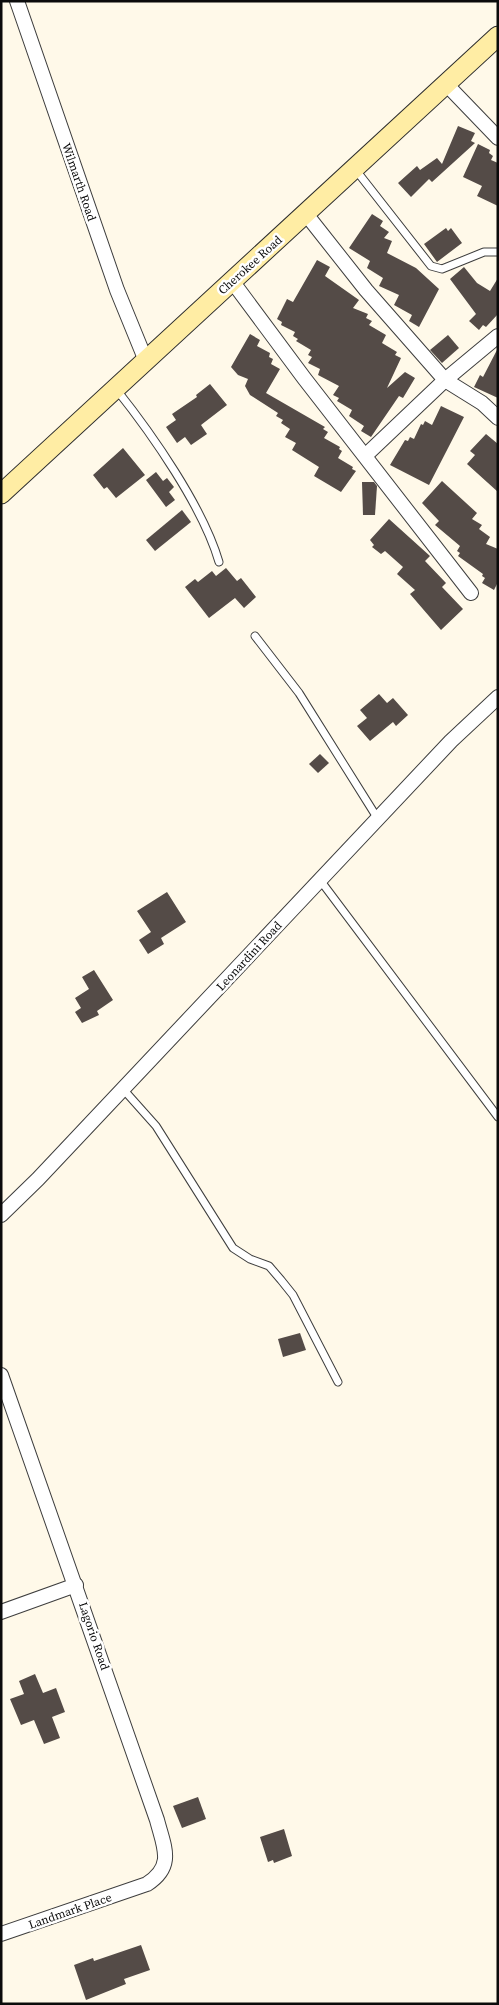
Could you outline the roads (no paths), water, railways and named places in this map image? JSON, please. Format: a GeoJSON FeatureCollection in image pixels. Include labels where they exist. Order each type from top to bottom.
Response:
{"type":"FeatureCollection","features":[{"type":"Feature","properties":{"kind":"street","name":"Wilmarth Road"},"geometry":{"type":"LineString","coordinates":[[17,1],[117,290],[146,361]]}},
{"type":"Feature","properties":{"kind":"street","name":"Cherokee Road"},"geometry":{"type":"LineString","coordinates":[[1,494],[498,36]]}},
{"type":"Feature","properties":{"kind":"street"},"geometry":{"type":"LineString","coordinates":[[446,84],[498,138]]}},
{"type":"Feature","properties":{"kind":"street"},"geometry":{"type":"LineString","coordinates":[[306,214],[366,290],[445,380],[482,403],[498,418]]}},
{"type":"Feature","properties":{"kind":"street"},"geometry":{"type":"LineString","coordinates":[[232,281],[304,378],[366,455],[471,593]]}},
{"type":"Feature","properties":{"kind":"street"},"geometry":{"type":"LineString","coordinates":[[366,455],[445,380],[498,336]]}},
{"type":"Feature","properties":{"kind":"street","name":"Leonardini Road"},"geometry":{"type":"LineString","coordinates":[[1,1216],[451,741],[498,697]]}},
{"type":"Feature","properties":{"kind":"street","name":"Lagorio Road"},"geometry":{"type":"LineString","coordinates":[[1,1375],[157,1820],[166,1855],[165,1864],[158,1877],[138,1887]]}},
{"type":"Feature","properties":{"kind":"street"},"geometry":{"type":"LineString","coordinates":[[1,1612],[76,1585]]}},
{"type":"Feature","properties":{"kind":"street","name":"Landmark Place"},"geometry":{"type":"LineString","coordinates":[[1,1934],[138,1887]]}},
{"type":"Feature","properties":{"kind":"lane"},"geometry":{"type":"LineString","coordinates":[[355,169],[431,266],[442,269],[484,252],[498,252]]}},
{"type":"Feature","properties":{"kind":"lane"},"geometry":{"type":"LineString","coordinates":[[115,389],[136,414],[170,466],[214,544],[219,562]]}},
{"type":"Feature","properties":{"kind":"lane"},"geometry":{"type":"LineString","coordinates":[[255,636],[299,693],[378,819]]}},
{"type":"Feature","properties":{"kind":"lane"},"geometry":{"type":"LineString","coordinates":[[320,880],[498,1117]]}},
{"type":"Feature","properties":{"kind":"lane"},"geometry":{"type":"LineString","coordinates":[[123,1089],[156,1126],[233,1248],[250,1259],[269,1266],[293,1295],[338,1382]]}}]}
